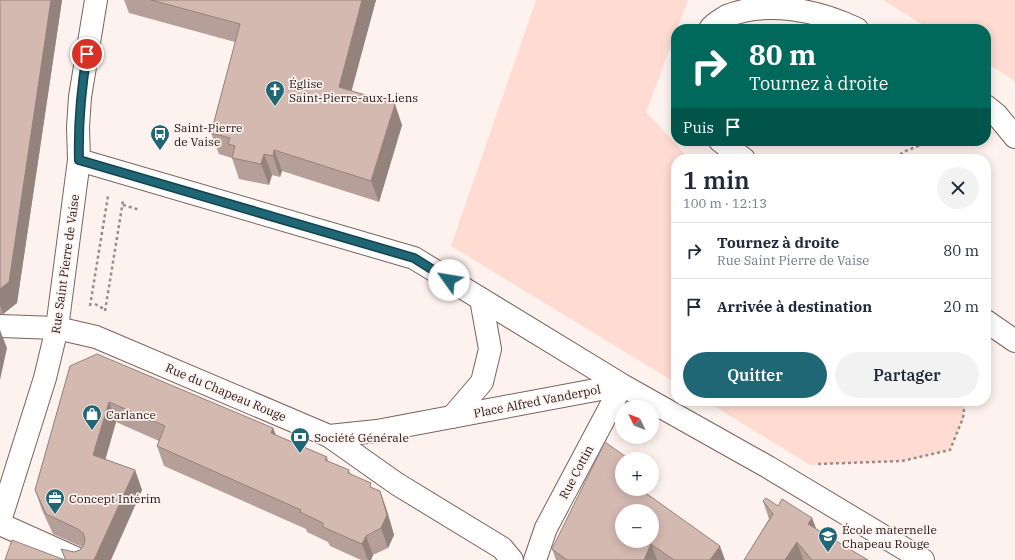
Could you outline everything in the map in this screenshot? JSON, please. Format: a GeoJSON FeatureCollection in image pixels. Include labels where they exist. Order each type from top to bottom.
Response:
{"type":"FeatureCollection","features":[{"type":"Feature","properties":{"kind":"street","name":"Rue Saint Pierre de Vaise"},"geometry":{"type":"LineString","coordinates":[[0,522],[45,378],[57,328],[79,160],[78,128],[80,98],[96,0]]}},
{"type":"Feature","properties":{"kind":"street"},"geometry":{"type":"LineString","coordinates":[[717,24],[733,12],[757,5],[782,4],[827,14],[847,24]]}},
{"type":"Feature","properties":{"kind":"street"},"geometry":{"type":"LineString","coordinates":[[991,110],[1015,137]]}},
{"type":"Feature","properties":{"kind":"street"},"geometry":{"type":"LineString","coordinates":[[727,146],[737,154]]}},
{"type":"Feature","properties":{"kind":"street"},"geometry":{"type":"LineString","coordinates":[[79,160],[414,258],[622,385],[768,466],[923,560]]}},
{"type":"Feature","properties":{"kind":"street","name":"Place Alfred Vanderpol"},"geometry":{"type":"LineString","coordinates":[[452,417],[482,382],[490,349],[481,299]]}},
{"type":"Feature","properties":{"kind":"street"},"geometry":{"type":"LineString","coordinates":[[991,324],[1015,341]]}},
{"type":"Feature","properties":{"kind":"street","name":"Rue du Chapeau Rouge"},"geometry":{"type":"LineString","coordinates":[[0,326],[57,328],[96,337],[329,436],[397,484],[502,548],[512,560]]}},
{"type":"Feature","properties":{"kind":"street","name":"Place Alfred Vanderpol"},"geometry":{"type":"LineString","coordinates":[[329,436],[377,431],[622,385]]}},
{"type":"Feature","properties":{"kind":"street","name":"Rue Cottin"},"geometry":{"type":"LineString","coordinates":[[535,560],[546,528],[622,385]]}},
{"type":"Feature","properties":{"kind":"street"},"geometry":{"type":"LineString","coordinates":[[0,522],[80,560]]}},
{"type":"Feature","properties":{"kind":"path"},"geometry":{"type":"LineString","coordinates":[[902,154],[919,146]]}},
{"type":"Feature","properties":{"kind":"path"},"geometry":{"type":"LineString","coordinates":[[103,317],[123,205],[122,199]]}},
{"type":"Feature","properties":{"kind":"path"},"geometry":{"type":"LineString","coordinates":[[123,205],[140,210]]}},
{"type":"Feature","properties":{"kind":"path"},"geometry":{"type":"LineString","coordinates":[[812,465],[902,461],[950,450],[963,418],[964,406]]}},
{"type":"Feature","properties":{"kind":"shaded area"},"geometry":{"type":"Polygon","coordinates":[[[536,0],[688,0],[679,24],[671,24],[671,45],[646,112],[671,139],[671,146],[678,146],[685,154],[671,154],[671,380],[451,246],[536,0]]]}},
{"type":"Feature","properties":{"kind":"shaded area"},"geometry":{"type":"Polygon","coordinates":[[[883,0],[1015,0],[1015,83],[1012,79],[991,66],[991,24],[922,24],[883,0]]]}},
{"type":"Feature","properties":{"kind":"shaded area"},"geometry":{"type":"Polygon","coordinates":[[[714,406],[964,406],[963,418],[950,450],[902,461],[810,465],[714,406]]]}},
{"type":"Feature","properties":{"kind":"building"},"geometry":{"type":"Polygon","coordinates":[[[0,0],[51,0],[9,282],[0,289],[0,0]]]}},
{"type":"Feature","properties":{"kind":"building","name":"Église Saint-Pierre-aux-Liens"},"geometry":{"type":"Polygon","coordinates":[[[151,0],[362,0],[339,87],[395,104],[371,181],[274,150],[273,156],[264,154],[261,164],[232,158],[235,146],[228,144],[230,138],[211,133],[240,24],[151,0]]]}},
{"type":"Feature","properties":{"kind":"building"},"geometry":{"type":"Polygon","coordinates":[[[97,354],[273,428],[271,433],[327,457],[325,460],[349,470],[348,473],[371,483],[370,487],[380,491],[387,515],[381,528],[366,536],[362,544],[323,527],[323,523],[300,512],[301,510],[157,446],[165,426],[109,402],[93,455],[135,470],[94,560],[66,560],[61,549],[74,552],[80,550],[84,545],[85,538],[83,533],[78,529],[46,514],[35,490],[70,366],[97,354]]]}},
{"type":"Feature","properties":{"kind":"building"},"geometry":{"type":"Polygon","coordinates":[[[605,442],[619,452],[615,452],[615,496],[650,496],[720,546],[710,560],[674,560],[657,548],[659,548],[659,504],[615,504],[615,548],[649,548],[644,560],[567,560],[552,549],[605,442]]]}},
{"type":"Feature","properties":{"kind":"building"},"geometry":{"type":"Polygon","coordinates":[[[766,498],[778,506],[782,499],[812,518],[808,524],[868,560],[812,560],[797,542],[785,560],[744,560],[773,514],[763,501],[766,498]]]}},
{"type":"Feature","properties":{"kind":"building"},"geometry":{"type":"Polygon","coordinates":[[[12,540],[65,560],[5,560],[12,540]]]}},
{"type":"Feature","properties":{"kind":"place","name":"Église Saint-Pierre-aux-Liens"},"geometry":{"type":"Point","coordinates":[275,107]}},
{"type":"Feature","properties":{"kind":"place","name":"Saint-Pierre de Vaise"},"geometry":{"type":"Point","coordinates":[160,151]}},
{"type":"Feature","properties":{"kind":"place","name":"Carlance"},"geometry":{"type":"Point","coordinates":[92,431]}},
{"type":"Feature","properties":{"kind":"place","name":"Société Générale"},"geometry":{"type":"Point","coordinates":[300,454]}},
{"type":"Feature","properties":{"kind":"place","name":"Concept Intérim"},"geometry":{"type":"Point","coordinates":[55,515]}},
{"type":"Feature","properties":{"kind":"place","name":"École maternelle Chapeau Rouge"},"geometry":{"type":"Point","coordinates":[828,553]}},
{"type":"Feature","properties":{"kind":"route"},"geometry":{"type":"LineString","coordinates":[[87,54],[80,98],[78,128],[79,160],[414,258],[449,280]]}}]}
